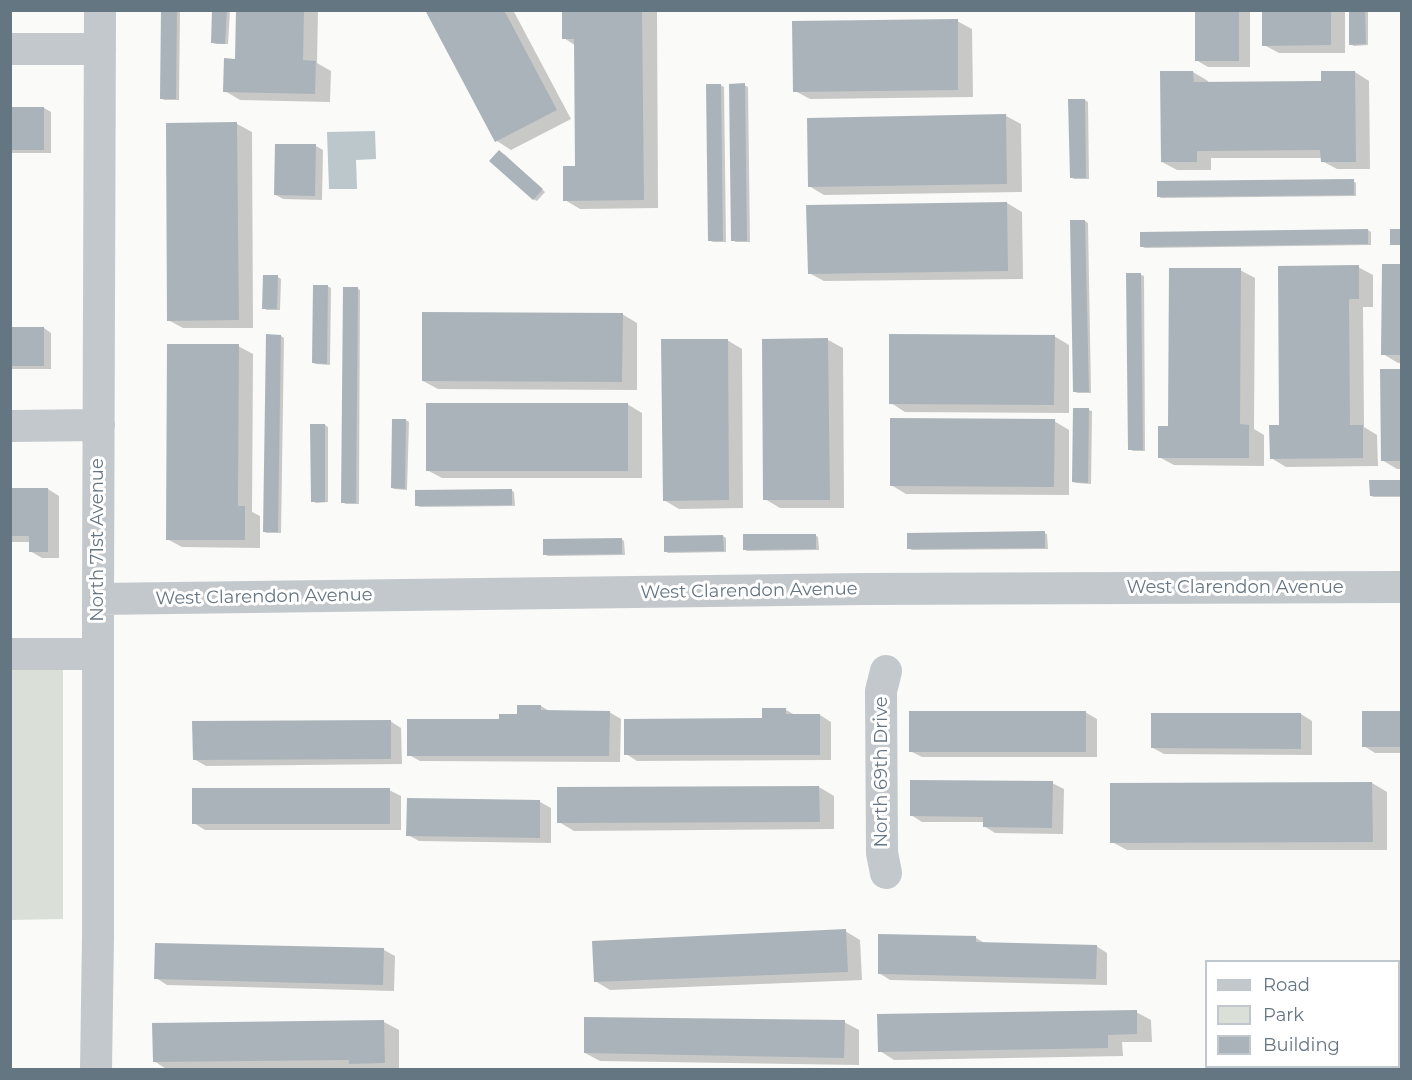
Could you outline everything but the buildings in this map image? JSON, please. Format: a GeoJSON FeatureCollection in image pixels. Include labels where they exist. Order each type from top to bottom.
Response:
{"type":"FeatureCollection","features":[{"type":"Feature","properties":{"kind":"street","name":"North 71st Avenue"},"geometry":{"type":"LineString","coordinates":[[96,1070],[100,10]]}},
{"type":"Feature","properties":{"kind":"street"},"geometry":{"type":"LineString","coordinates":[[10,50],[100,49]]}},
{"type":"Feature","properties":{"kind":"street"},"geometry":{"type":"LineString","coordinates":[[10,426],[99,425]]}},
{"type":"Feature","properties":{"kind":"street","name":"West Clarendon Avenue"},"geometry":{"type":"LineString","coordinates":[[98,599],[876,589],[1401,587]]}},
{"type":"Feature","properties":{"kind":"street"},"geometry":{"type":"LineString","coordinates":[[10,654],[98,654]]}},
{"type":"Feature","properties":{"kind":"street","name":"North 69th Drive"},"geometry":{"type":"LineString","coordinates":[[886,671],[881,691],[882,853],[886,873]]}},
{"type":"Feature","properties":{"kind":"green space"},"geometry":{"type":"Polygon","coordinates":[[[63,666],[63,919],[11,920],[10,667],[63,666]]]}},
{"type":"Feature","properties":{"kind":"shaded area"},"geometry":{"type":"Polygon","coordinates":[[[375,131],[376,159],[356,160],[357,189],[329,189],[327,132],[375,131]]]}}]}
